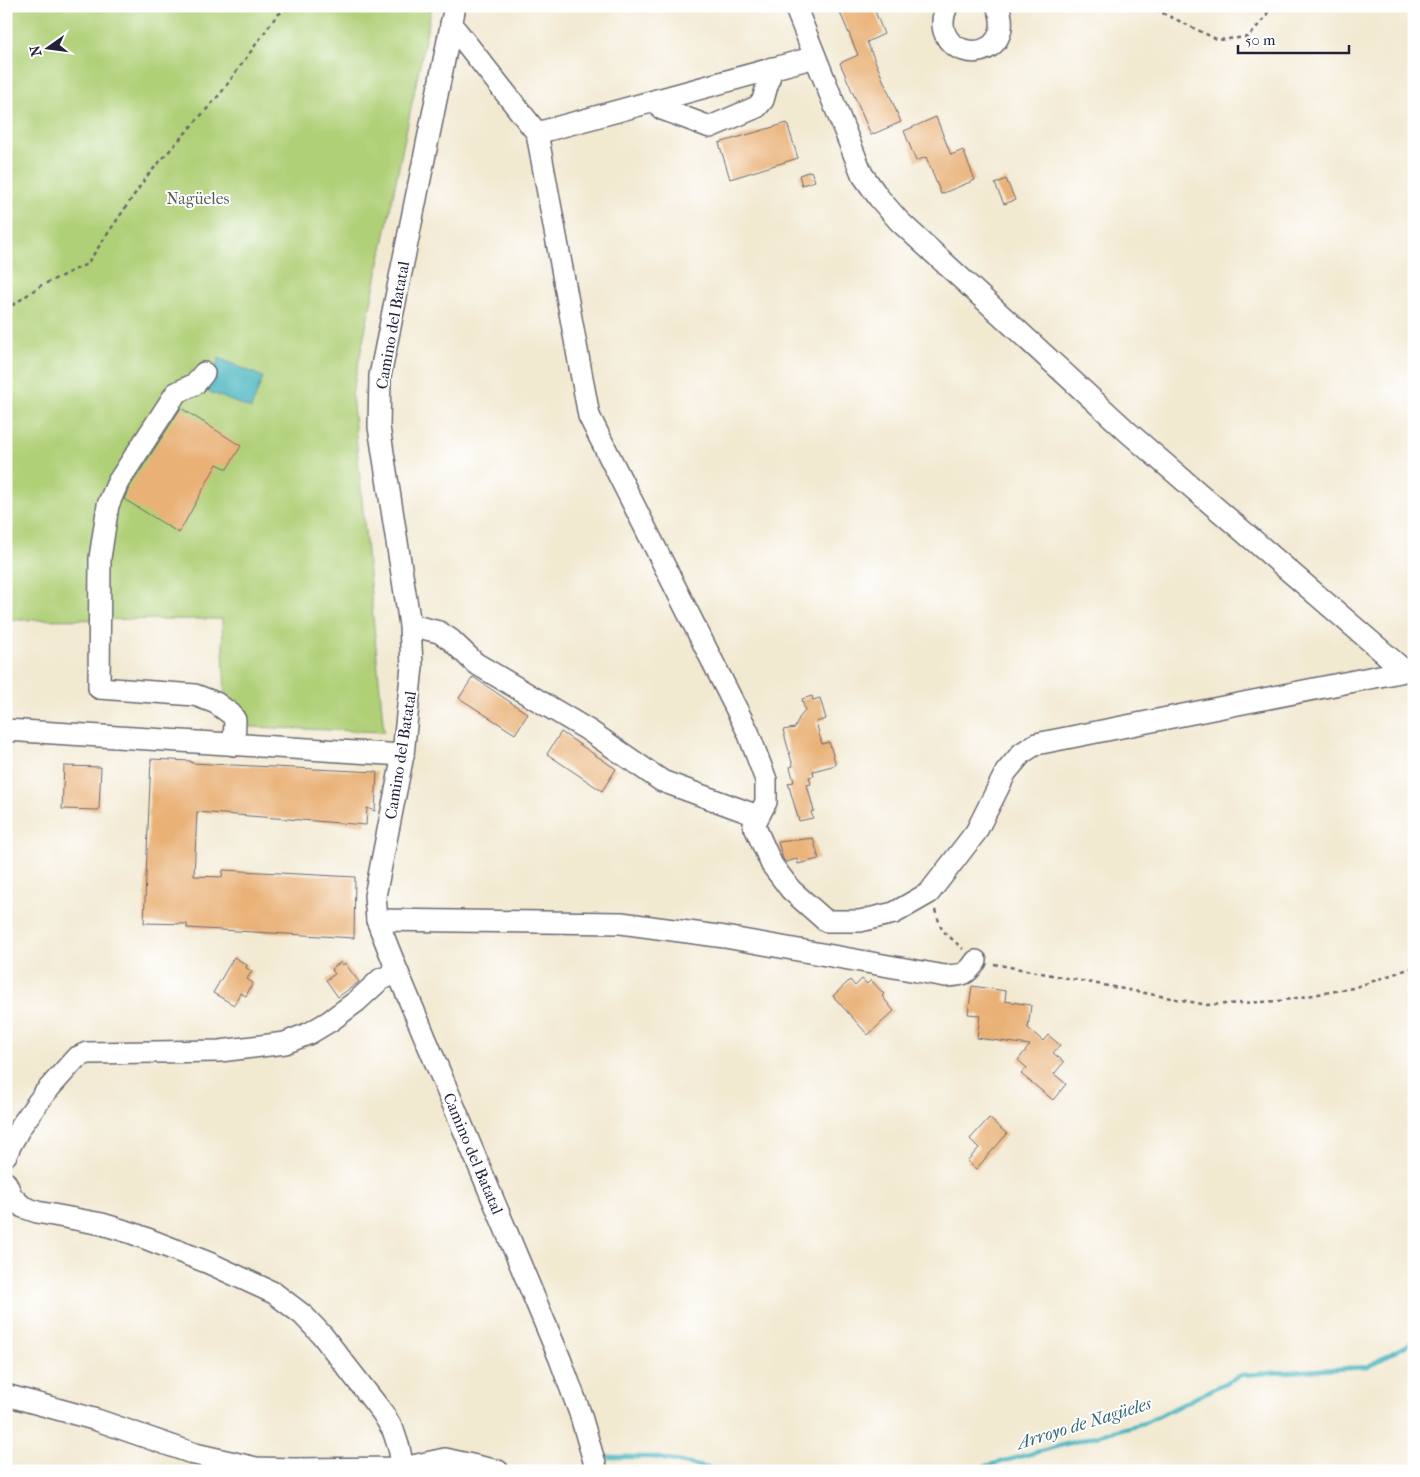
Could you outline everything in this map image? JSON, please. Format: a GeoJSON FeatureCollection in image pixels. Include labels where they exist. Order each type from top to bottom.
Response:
{"type":"FeatureCollection","features":[{"type":"Feature","properties":{"kind":"street"},"geometry":{"type":"LineString","coordinates":[[453,15],[536,133],[589,416],[748,732],[766,780],[766,802],[754,825],[772,865],[792,890],[826,921],[860,921],[894,913],[929,893],[976,832],[1006,772],[1022,753],[1036,744],[1405,671],[1129,433],[899,221],[862,174],[795,6]]}},
{"type":"Feature","properties":{"kind":"street"},"geometry":{"type":"LineString","coordinates":[[947,6],[943,15],[942,25],[948,41],[956,48],[965,52],[976,52],[988,48],[996,41],[1002,22],[997,6]]}},
{"type":"Feature","properties":{"kind":"street","name":"Camino del Batatal"},"geometry":{"type":"LineString","coordinates":[[453,15],[380,376],[378,427],[410,625],[412,666],[403,755],[376,896],[377,920],[560,1359],[580,1412],[597,1471]]}},
{"type":"Feature","properties":{"kind":"street"},"geometry":{"type":"LineString","coordinates":[[536,133],[815,56]]}},
{"type":"Feature","properties":{"kind":"street"},"geometry":{"type":"LineString","coordinates":[[657,100],[662,109],[710,126],[756,107],[764,100],[772,68]]}},
{"type":"Feature","properties":{"kind":"street"},"geometry":{"type":"LineString","coordinates":[[204,373],[195,384],[176,393],[118,482],[108,505],[100,558],[99,688],[195,695],[216,703],[231,714],[235,720],[234,744]]}},
{"type":"Feature","properties":{"kind":"street"},"geometry":{"type":"LineString","coordinates":[[410,625],[438,632],[451,640],[475,663],[588,730],[662,781],[758,816]]}},
{"type":"Feature","properties":{"kind":"street"},"geometry":{"type":"LineString","coordinates":[[6,730],[403,755]]}},
{"type":"Feature","properties":{"kind":"street"},"geometry":{"type":"LineString","coordinates":[[377,920],[620,923],[725,937],[945,976],[963,975],[970,970],[976,961]]}},
{"type":"Feature","properties":{"kind":"street"},"geometry":{"type":"LineString","coordinates":[[6,1155],[21,1126],[44,1094],[76,1058],[87,1053],[220,1051],[285,1043],[310,1033],[330,1022],[382,980],[398,973]]}},
{"type":"Feature","properties":{"kind":"street"},"geometry":{"type":"LineString","coordinates":[[6,1183],[12,1197],[23,1207],[37,1212],[102,1224],[132,1233],[209,1263],[274,1293],[303,1315],[322,1335],[382,1412],[393,1430],[403,1468]]}},
{"type":"Feature","properties":{"kind":"street"},"geometry":{"type":"LineString","coordinates":[[6,1395],[97,1420],[195,1454],[256,1468],[403,1468],[444,1459],[498,1471]]}},
{"type":"Feature","properties":{"kind":"path"},"geometry":{"type":"LineString","coordinates":[[6,310],[40,286],[87,264],[147,176],[221,93],[277,15],[293,6]]}},
{"type":"Feature","properties":{"kind":"path"},"geometry":{"type":"LineString","coordinates":[[1148,6],[1218,40],[1248,38],[1272,6]]}},
{"type":"Feature","properties":{"kind":"path"},"geometry":{"type":"LineString","coordinates":[[929,893],[942,930],[976,961],[1208,1005],[1288,1000],[1353,988],[1414,968]]}},
{"type":"Feature","properties":{"kind":"green space","name":"Nagüeles"},"geometry":{"type":"Polygon","coordinates":[[[432,6],[352,395],[384,732],[226,726],[222,619],[6,620],[6,7],[432,6]]]}},
{"type":"Feature","properties":{"kind":"water"},"geometry":{"type":"Polygon","coordinates":[[[219,358],[263,377],[251,409],[207,391],[219,358]]]}},
{"type":"Feature","properties":{"kind":"building"},"geometry":{"type":"Polygon","coordinates":[[[847,6],[873,6],[884,34],[867,42],[901,122],[871,135],[840,63],[858,55],[839,10],[847,6]]]}},
{"type":"Feature","properties":{"kind":"building"},"geometry":{"type":"Polygon","coordinates":[[[936,117],[951,155],[963,150],[975,180],[941,194],[926,157],[916,161],[904,131],[936,117]]]}},
{"type":"Feature","properties":{"kind":"building"},"geometry":{"type":"Polygon","coordinates":[[[787,123],[798,158],[730,179],[719,143],[787,123]]]}},
{"type":"Feature","properties":{"kind":"building"},"geometry":{"type":"Polygon","coordinates":[[[811,171],[815,181],[802,185],[799,175],[811,171]]]}},
{"type":"Feature","properties":{"kind":"building"},"geometry":{"type":"Polygon","coordinates":[[[1006,179],[1015,200],[1004,204],[995,184],[1006,179]]]}},
{"type":"Feature","properties":{"kind":"building"},"geometry":{"type":"Polygon","coordinates":[[[181,408],[241,446],[227,469],[217,464],[179,533],[124,499],[129,488],[181,408]]]}},
{"type":"Feature","properties":{"kind":"building"},"geometry":{"type":"Polygon","coordinates":[[[473,677],[528,714],[515,734],[459,698],[473,677]]]}},
{"type":"Feature","properties":{"kind":"building"},"geometry":{"type":"Polygon","coordinates":[[[812,696],[813,700],[820,698],[826,719],[816,722],[822,744],[829,742],[836,765],[813,771],[814,776],[809,777],[811,784],[807,785],[814,811],[811,812],[813,818],[799,821],[788,783],[794,782],[790,767],[793,766],[783,730],[795,728],[799,718],[805,711],[802,699],[812,696]]]}},
{"type":"Feature","properties":{"kind":"building"},"geometry":{"type":"Polygon","coordinates":[[[561,732],[616,769],[602,791],[547,754],[561,732]]]}},
{"type":"Feature","properties":{"kind":"building"},"geometry":{"type":"Polygon","coordinates":[[[151,759],[191,761],[191,763],[377,772],[375,811],[367,808],[366,825],[197,812],[194,876],[222,877],[223,870],[355,877],[354,938],[187,928],[187,924],[144,923],[151,759]]]}},
{"type":"Feature","properties":{"kind":"building"},"geometry":{"type":"Polygon","coordinates":[[[64,766],[101,767],[99,810],[62,809],[64,766]]]}},
{"type":"Feature","properties":{"kind":"building"},"geometry":{"type":"Polygon","coordinates":[[[813,838],[819,859],[798,864],[797,859],[786,862],[783,859],[778,842],[813,838]]]}},
{"type":"Feature","properties":{"kind":"building"},"geometry":{"type":"Polygon","coordinates":[[[234,957],[247,965],[246,968],[252,971],[247,979],[253,983],[246,996],[240,993],[234,1005],[213,993],[234,957]]]}},
{"type":"Feature","properties":{"kind":"building"},"geometry":{"type":"Polygon","coordinates":[[[341,962],[343,965],[345,963],[359,982],[338,997],[326,980],[335,974],[331,969],[341,962]]]}},
{"type":"Feature","properties":{"kind":"building"},"geometry":{"type":"Polygon","coordinates":[[[862,979],[867,984],[871,980],[884,994],[882,996],[894,1011],[868,1035],[833,996],[850,980],[855,986],[862,979]]]}},
{"type":"Feature","properties":{"kind":"building"},"geometry":{"type":"Polygon","coordinates":[[[972,986],[1006,991],[1005,1001],[1031,1005],[1028,1028],[1043,1041],[1048,1035],[1060,1045],[1053,1053],[1064,1062],[1054,1074],[1066,1084],[1053,1100],[1021,1074],[1027,1068],[1018,1060],[1030,1045],[977,1038],[980,1015],[968,1014],[972,986]]]}},
{"type":"Feature","properties":{"kind":"building"},"geometry":{"type":"Polygon","coordinates":[[[989,1118],[1007,1134],[976,1169],[967,1161],[979,1148],[970,1139],[989,1118]]]}},
{"type":"Feature","properties":{"kind":"waterway","name":"Arroyo de Nagüeles"},"geometry":{"type":"LineString","coordinates":[[957,1471],[979,1468],[1147,1422],[1241,1375],[1367,1367],[1414,1341]]}},
{"type":"Feature","properties":{"kind":"waterway","name":"Arroyo de Nagüeles"},"geometry":{"type":"LineString","coordinates":[[599,1457],[654,1457],[724,1471]]}}]}
